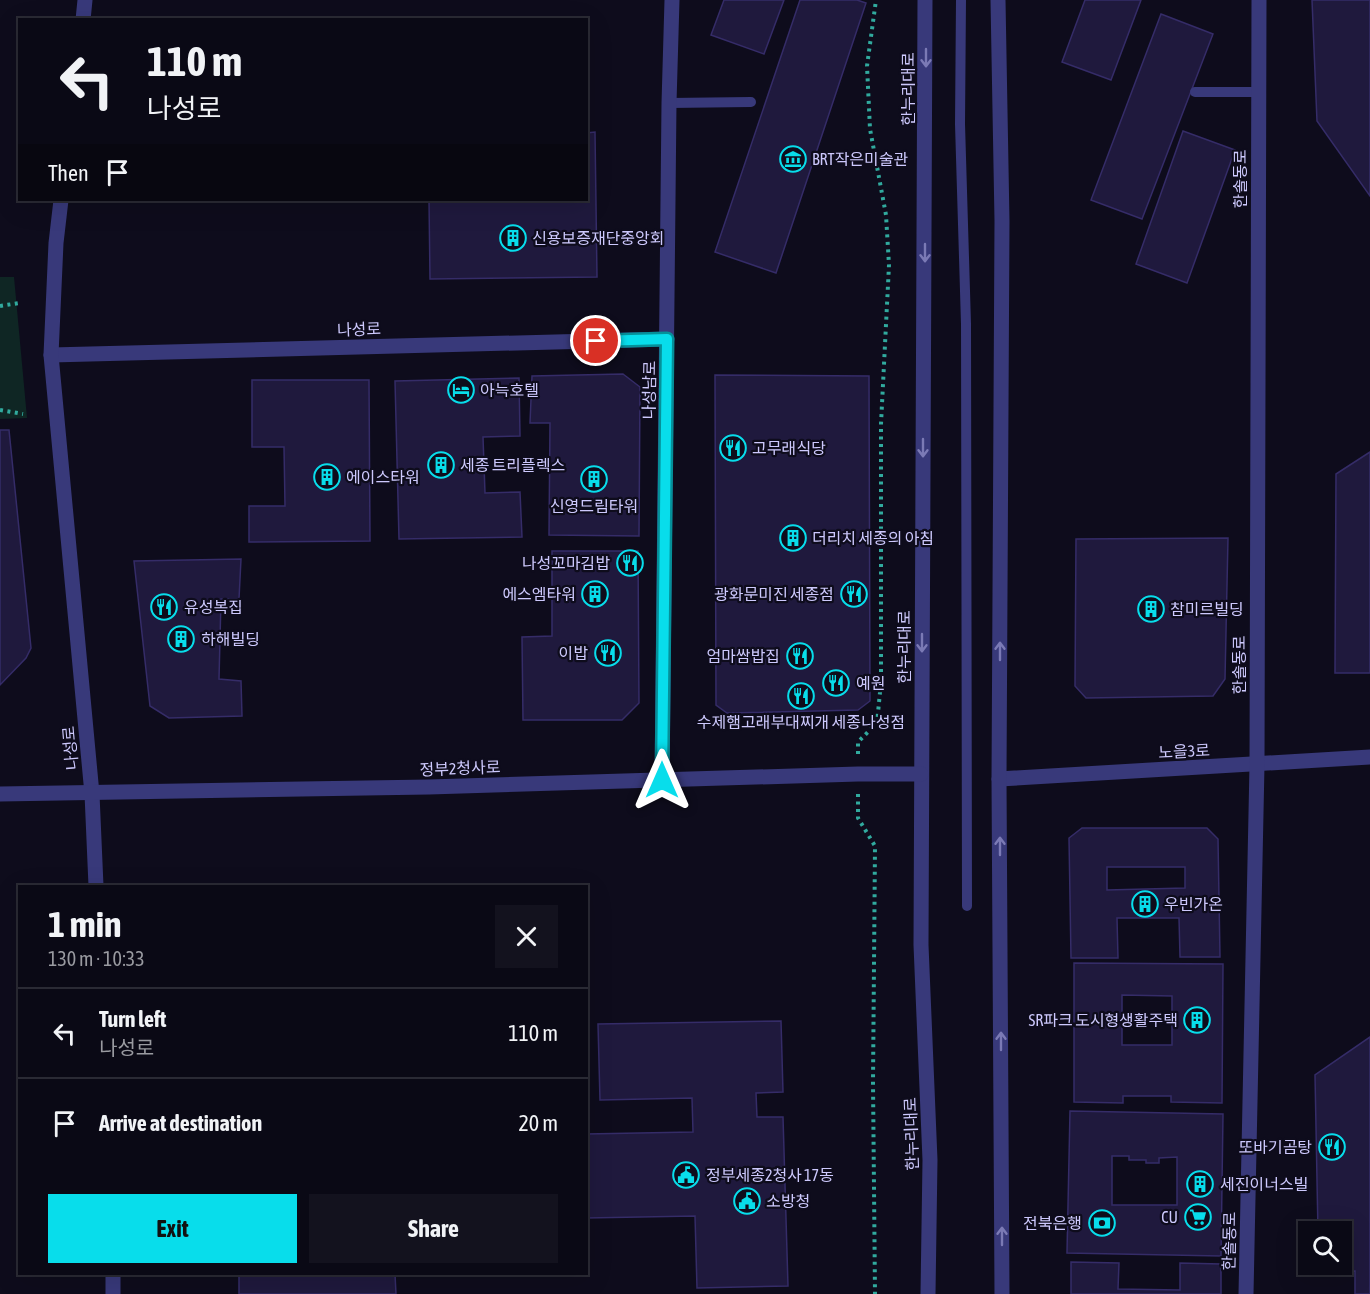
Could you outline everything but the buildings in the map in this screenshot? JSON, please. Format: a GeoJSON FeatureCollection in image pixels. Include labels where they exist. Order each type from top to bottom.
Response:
{"type":"FeatureCollection","features":[{"type":"Feature","properties":{"kind":"street"},"geometry":{"type":"LineString","coordinates":[[82,18],[85,0]]}},
{"type":"Feature","properties":{"kind":"street","name":"나성남로"},"geometry":{"type":"LineString","coordinates":[[662,780],[672,0]]}},
{"type":"Feature","properties":{"kind":"street","name":"한누리대로"},"geometry":{"type":"LineString","coordinates":[[925,0],[921,945],[930,1160],[928,1294]]}},
{"type":"Feature","properties":{"kind":"street"},"geometry":{"type":"LineString","coordinates":[[998,0],[1002,221],[999,779],[1002,1294]]}},
{"type":"Feature","properties":{"kind":"street","name":"한솔동로"},"geometry":{"type":"LineString","coordinates":[[1246,1294],[1257,765],[1259,0]]}},
{"type":"Feature","properties":{"kind":"street","name":"나성로"},"geometry":{"type":"LineString","coordinates":[[62,201],[56,243],[51,355],[92,794],[96,885]]}},
{"type":"Feature","properties":{"kind":"street","name":"나성로"},"geometry":{"type":"LineString","coordinates":[[51,355],[667,339]]}},
{"type":"Feature","properties":{"kind":"street","name":"노을3로"},"geometry":{"type":"LineString","coordinates":[[999,779],[1370,757]]}},
{"type":"Feature","properties":{"kind":"street","name":"정부2청사로"},"geometry":{"type":"LineString","coordinates":[[0,794],[92,794],[921,774]]}},
{"type":"Feature","properties":{"kind":"street"},"geometry":{"type":"LineString","coordinates":[[113,1275],[113,1294]]}},
{"type":"Feature","properties":{"kind":"lane"},"geometry":{"type":"LineString","coordinates":[[960,0],[960,124],[966,324],[967,906]]}},
{"type":"Feature","properties":{"kind":"lane"},"geometry":{"type":"LineString","coordinates":[[1195,92],[1258,92]]}},
{"type":"Feature","properties":{"kind":"lane"},"geometry":{"type":"LineString","coordinates":[[669,103],[751,102]]}},
{"type":"Feature","properties":{"kind":"path"},"geometry":{"type":"LineString","coordinates":[[858,742],[877,723],[882,682],[881,424],[889,265],[886,215],[870,129],[867,66],[876,0]]}},
{"type":"Feature","properties":{"kind":"path"},"geometry":{"type":"LineString","coordinates":[[0,306],[20,303]]}},
{"type":"Feature","properties":{"kind":"path"},"geometry":{"type":"LineString","coordinates":[[0,410],[23,414]]}},
{"type":"Feature","properties":{"kind":"path"},"geometry":{"type":"LineString","coordinates":[[858,818],[875,846],[873,1070],[875,1294]]}},
{"type":"Feature","properties":{"kind":"green space"},"geometry":{"type":"Polygon","coordinates":[[[0,277],[14,277],[27,418],[0,419],[0,277]]]}},
{"type":"Feature","properties":{"kind":"place","name":"BRT작은미술관"},"geometry":{"type":"Point","coordinates":[793,159]}},
{"type":"Feature","properties":{"kind":"place","name":"신용보증재단중앙회"},"geometry":{"type":"Point","coordinates":[513,238]}},
{"type":"Feature","properties":{"kind":"place","name":"아늑호텔"},"geometry":{"type":"Point","coordinates":[461,390]}},
{"type":"Feature","properties":{"kind":"place","name":"고무래식당"},"geometry":{"type":"Point","coordinates":[733,448]}},
{"type":"Feature","properties":{"kind":"place","name":"세종 트리플렉스"},"geometry":{"type":"Point","coordinates":[441,465]}},
{"type":"Feature","properties":{"kind":"place","name":"에이스타워"},"geometry":{"type":"Point","coordinates":[327,477]}},
{"type":"Feature","properties":{"kind":"place","name":"신영드림타워"},"geometry":{"type":"Point","coordinates":[594,479]}},
{"type":"Feature","properties":{"kind":"place","name":"더리치 세종의 아침"},"geometry":{"type":"Point","coordinates":[793,538]}},
{"type":"Feature","properties":{"kind":"place","name":"나성꼬마김밥"},"geometry":{"type":"Point","coordinates":[630,563]}},
{"type":"Feature","properties":{"kind":"place","name":"에스엠타워"},"geometry":{"type":"Point","coordinates":[595,594]}},
{"type":"Feature","properties":{"kind":"place","name":"광화문미진 세종점"},"geometry":{"type":"Point","coordinates":[854,594]}},
{"type":"Feature","properties":{"kind":"place","name":"유성복집"},"geometry":{"type":"Point","coordinates":[164,607]}},
{"type":"Feature","properties":{"kind":"place","name":"참미르빌딩"},"geometry":{"type":"Point","coordinates":[1151,609]}},
{"type":"Feature","properties":{"kind":"place","name":"하해빌딩"},"geometry":{"type":"Point","coordinates":[181,639]}},
{"type":"Feature","properties":{"kind":"place","name":"이밥"},"geometry":{"type":"Point","coordinates":[608,653]}},
{"type":"Feature","properties":{"kind":"place","name":"엄마쌈밥집"},"geometry":{"type":"Point","coordinates":[800,656]}},
{"type":"Feature","properties":{"kind":"place","name":"예원"},"geometry":{"type":"Point","coordinates":[836,683]}},
{"type":"Feature","properties":{"kind":"place","name":"수제햄고래부대찌개 세종나성점"},"geometry":{"type":"Point","coordinates":[801,696]}},
{"type":"Feature","properties":{"kind":"place","name":"우빈가온"},"geometry":{"type":"Point","coordinates":[1145,904]}},
{"type":"Feature","properties":{"kind":"place","name":"SR파크 도시형생활주택"},"geometry":{"type":"Point","coordinates":[1197,1020]}},
{"type":"Feature","properties":{"kind":"place","name":"또바기곰탕"},"geometry":{"type":"Point","coordinates":[1332,1147]}},
{"type":"Feature","properties":{"kind":"place","name":"정부세종2청사 17동"},"geometry":{"type":"Point","coordinates":[686,1175]}},
{"type":"Feature","properties":{"kind":"place","name":"세진이너스빌"},"geometry":{"type":"Point","coordinates":[1200,1184]}},
{"type":"Feature","properties":{"kind":"place","name":"소방청"},"geometry":{"type":"Point","coordinates":[747,1201]}},
{"type":"Feature","properties":{"kind":"place","name":"CU"},"geometry":{"type":"Point","coordinates":[1198,1217]}},
{"type":"Feature","properties":{"kind":"place","name":"전북은행"},"geometry":{"type":"Point","coordinates":[1102,1223]}},
{"type":"Feature","properties":{"kind":"route"},"geometry":{"type":"LineString","coordinates":[[596,341],[667,339],[662,780]]}}]}
